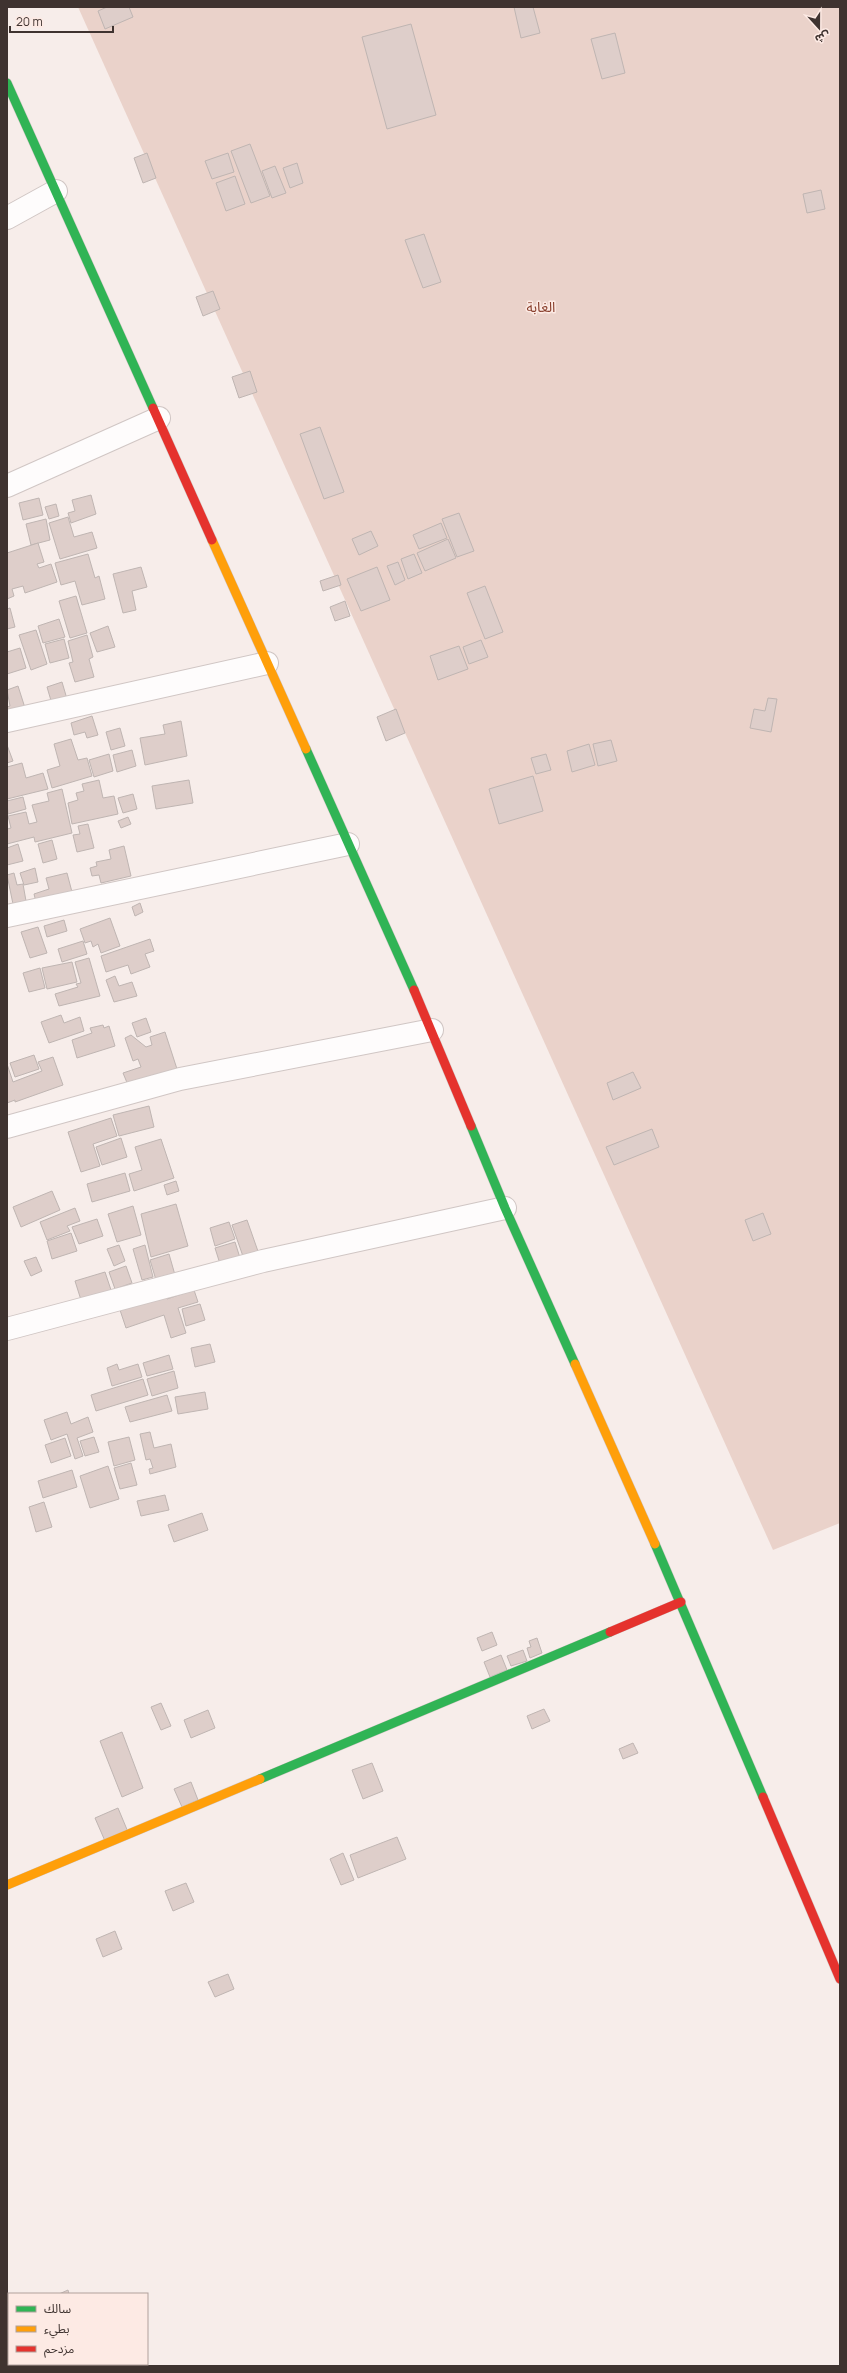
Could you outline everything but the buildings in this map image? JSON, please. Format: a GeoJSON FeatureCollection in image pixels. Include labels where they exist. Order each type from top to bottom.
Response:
{"type":"FeatureCollection","features":[{"type":"Feature","properties":{"kind":"street"},"geometry":{"type":"LineString","coordinates":[[7,83],[159,418],[432,1030],[505,1208],[681,1602],[764,1804],[840,1978]]}},
{"type":"Feature","properties":{"kind":"street"},"geometry":{"type":"LineString","coordinates":[[7,218],[56,191]]}},
{"type":"Feature","properties":{"kind":"street"},"geometry":{"type":"LineString","coordinates":[[7,486],[159,418]]}},
{"type":"Feature","properties":{"kind":"street"},"geometry":{"type":"LineString","coordinates":[[7,721],[267,663]]}},
{"type":"Feature","properties":{"kind":"street"},"geometry":{"type":"LineString","coordinates":[[7,916],[348,844]]}},
{"type":"Feature","properties":{"kind":"street"},"geometry":{"type":"LineString","coordinates":[[7,1127],[180,1079],[432,1030]]}},
{"type":"Feature","properties":{"kind":"street"},"geometry":{"type":"LineString","coordinates":[[7,1329],[263,1261],[505,1208]]}},
{"type":"Feature","properties":{"kind":"street"},"geometry":{"type":"LineString","coordinates":[[7,1885],[681,1602]]}},
{"type":"Feature","properties":{"kind":"green space","name":"الغابة"},"geometry":{"type":"Polygon","coordinates":[[[78,7],[840,7],[840,1523],[773,1550],[78,7]]]}},
{"type":"Feature","properties":{"kind":"traffic: fast"},"geometry":{"type":"LineString","coordinates":[[7,83],[153,408]]}},
{"type":"Feature","properties":{"kind":"traffic: fast"},"geometry":{"type":"LineString","coordinates":[[306,749],[414,990]]}},
{"type":"Feature","properties":{"kind":"traffic: fast"},"geometry":{"type":"LineString","coordinates":[[471,1126],[505,1208],[575,1364]]}},
{"type":"Feature","properties":{"kind":"traffic: fast"},"geometry":{"type":"LineString","coordinates":[[655,1544],[763,1797]]}},
{"type":"Feature","properties":{"kind":"traffic: fast"},"geometry":{"type":"LineString","coordinates":[[260,1779],[610,1632]]}},
{"type":"Feature","properties":{"kind":"traffic: slow"},"geometry":{"type":"LineString","coordinates":[[212,540],[306,749]]}},
{"type":"Feature","properties":{"kind":"traffic: slow"},"geometry":{"type":"LineString","coordinates":[[575,1364],[655,1544]]}},
{"type":"Feature","properties":{"kind":"traffic: slow"},"geometry":{"type":"LineString","coordinates":[[7,1885],[260,1779]]}},
{"type":"Feature","properties":{"kind":"traffic: jam"},"geometry":{"type":"LineString","coordinates":[[153,408],[212,540]]}},
{"type":"Feature","properties":{"kind":"traffic: jam"},"geometry":{"type":"LineString","coordinates":[[414,990],[471,1126]]}},
{"type":"Feature","properties":{"kind":"traffic: jam"},"geometry":{"type":"LineString","coordinates":[[610,1632],[681,1602]]}},
{"type":"Feature","properties":{"kind":"traffic: jam"},"geometry":{"type":"LineString","coordinates":[[763,1797],[840,1979]]}}]}
